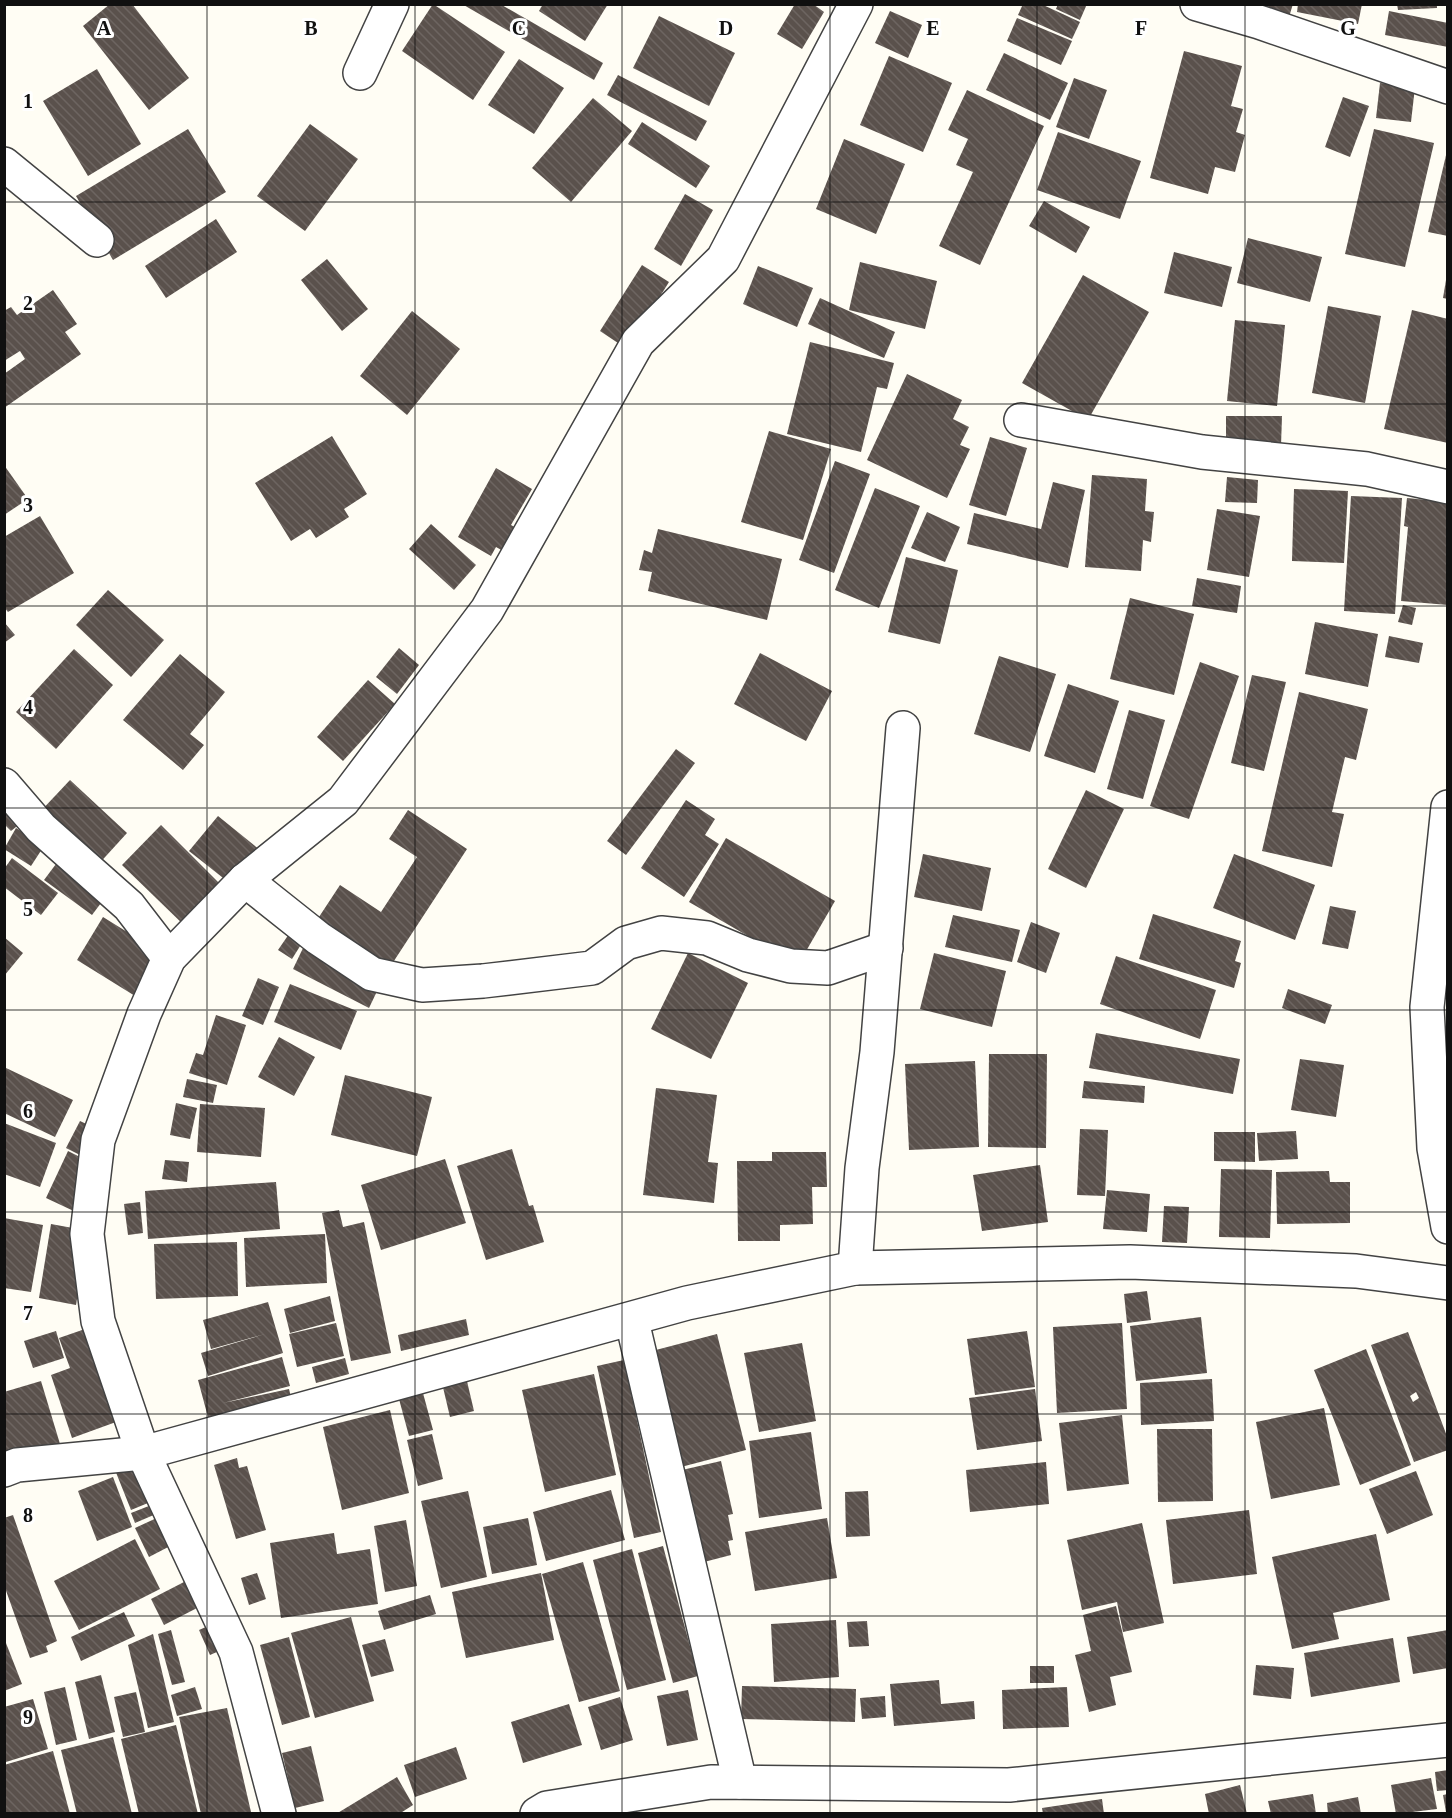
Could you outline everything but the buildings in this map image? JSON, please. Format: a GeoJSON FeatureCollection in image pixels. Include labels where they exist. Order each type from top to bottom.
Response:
{"type":"FeatureCollection","features":[{"type":"Feature","properties":{"kind":"street"},"geometry":{"type":"LineString","coordinates":[[360,73],[392,4]]}},
{"type":"Feature","properties":{"kind":"street"},"geometry":{"type":"LineString","coordinates":[[279,1814],[236,1652],[143,1453],[98,1321],[87,1234],[98,1140],[144,1014],[168,958],[245,880],[343,801],[487,610],[638,342],[723,259],[856,4]]}},
{"type":"Feature","properties":{"kind":"street"},"geometry":{"type":"LineString","coordinates":[[1197,4],[1259,22],[1448,87]]}},
{"type":"Feature","properties":{"kind":"street"},"geometry":{"type":"LineString","coordinates":[[4,164],[97,240]]}},
{"type":"Feature","properties":{"kind":"street"},"geometry":{"type":"LineString","coordinates":[[1021,420],[1202,452],[1367,469],[1448,487]]}},
{"type":"Feature","properties":{"kind":"street"},"geometry":{"type":"LineString","coordinates":[[855,1268],[903,728]]}},
{"type":"Feature","properties":{"kind":"street"},"geometry":{"type":"LineString","coordinates":[[4,785],[41,828],[129,906],[168,958]]}},
{"type":"Feature","properties":{"kind":"street"},"geometry":{"type":"LineString","coordinates":[[1448,807],[1437,1004],[1434,1148],[1448,1227]]}},
{"type":"Feature","properties":{"kind":"street"},"geometry":{"type":"LineString","coordinates":[[245,880],[318,938],[372,974],[422,985],[483,981],[592,968],[626,943],[661,933],[707,938],[748,955],[791,966],[828,968],[885,948]]}},
{"type":"Feature","properties":{"kind":"street"},"geometry":{"type":"LineString","coordinates":[[4,1470],[18,1466],[143,1453],[430,1372],[632,1321],[687,1303],[855,1268],[1130,1262],[1356,1271],[1448,1284]]}},
{"type":"Feature","properties":{"kind":"street"},"geometry":{"type":"LineString","coordinates":[[632,1321],[740,1782]]}},
{"type":"Feature","properties":{"kind":"street"},"geometry":{"type":"LineString","coordinates":[[537,1814],[546,1808],[711,1782],[1009,1785],[1448,1740]]}}]}
